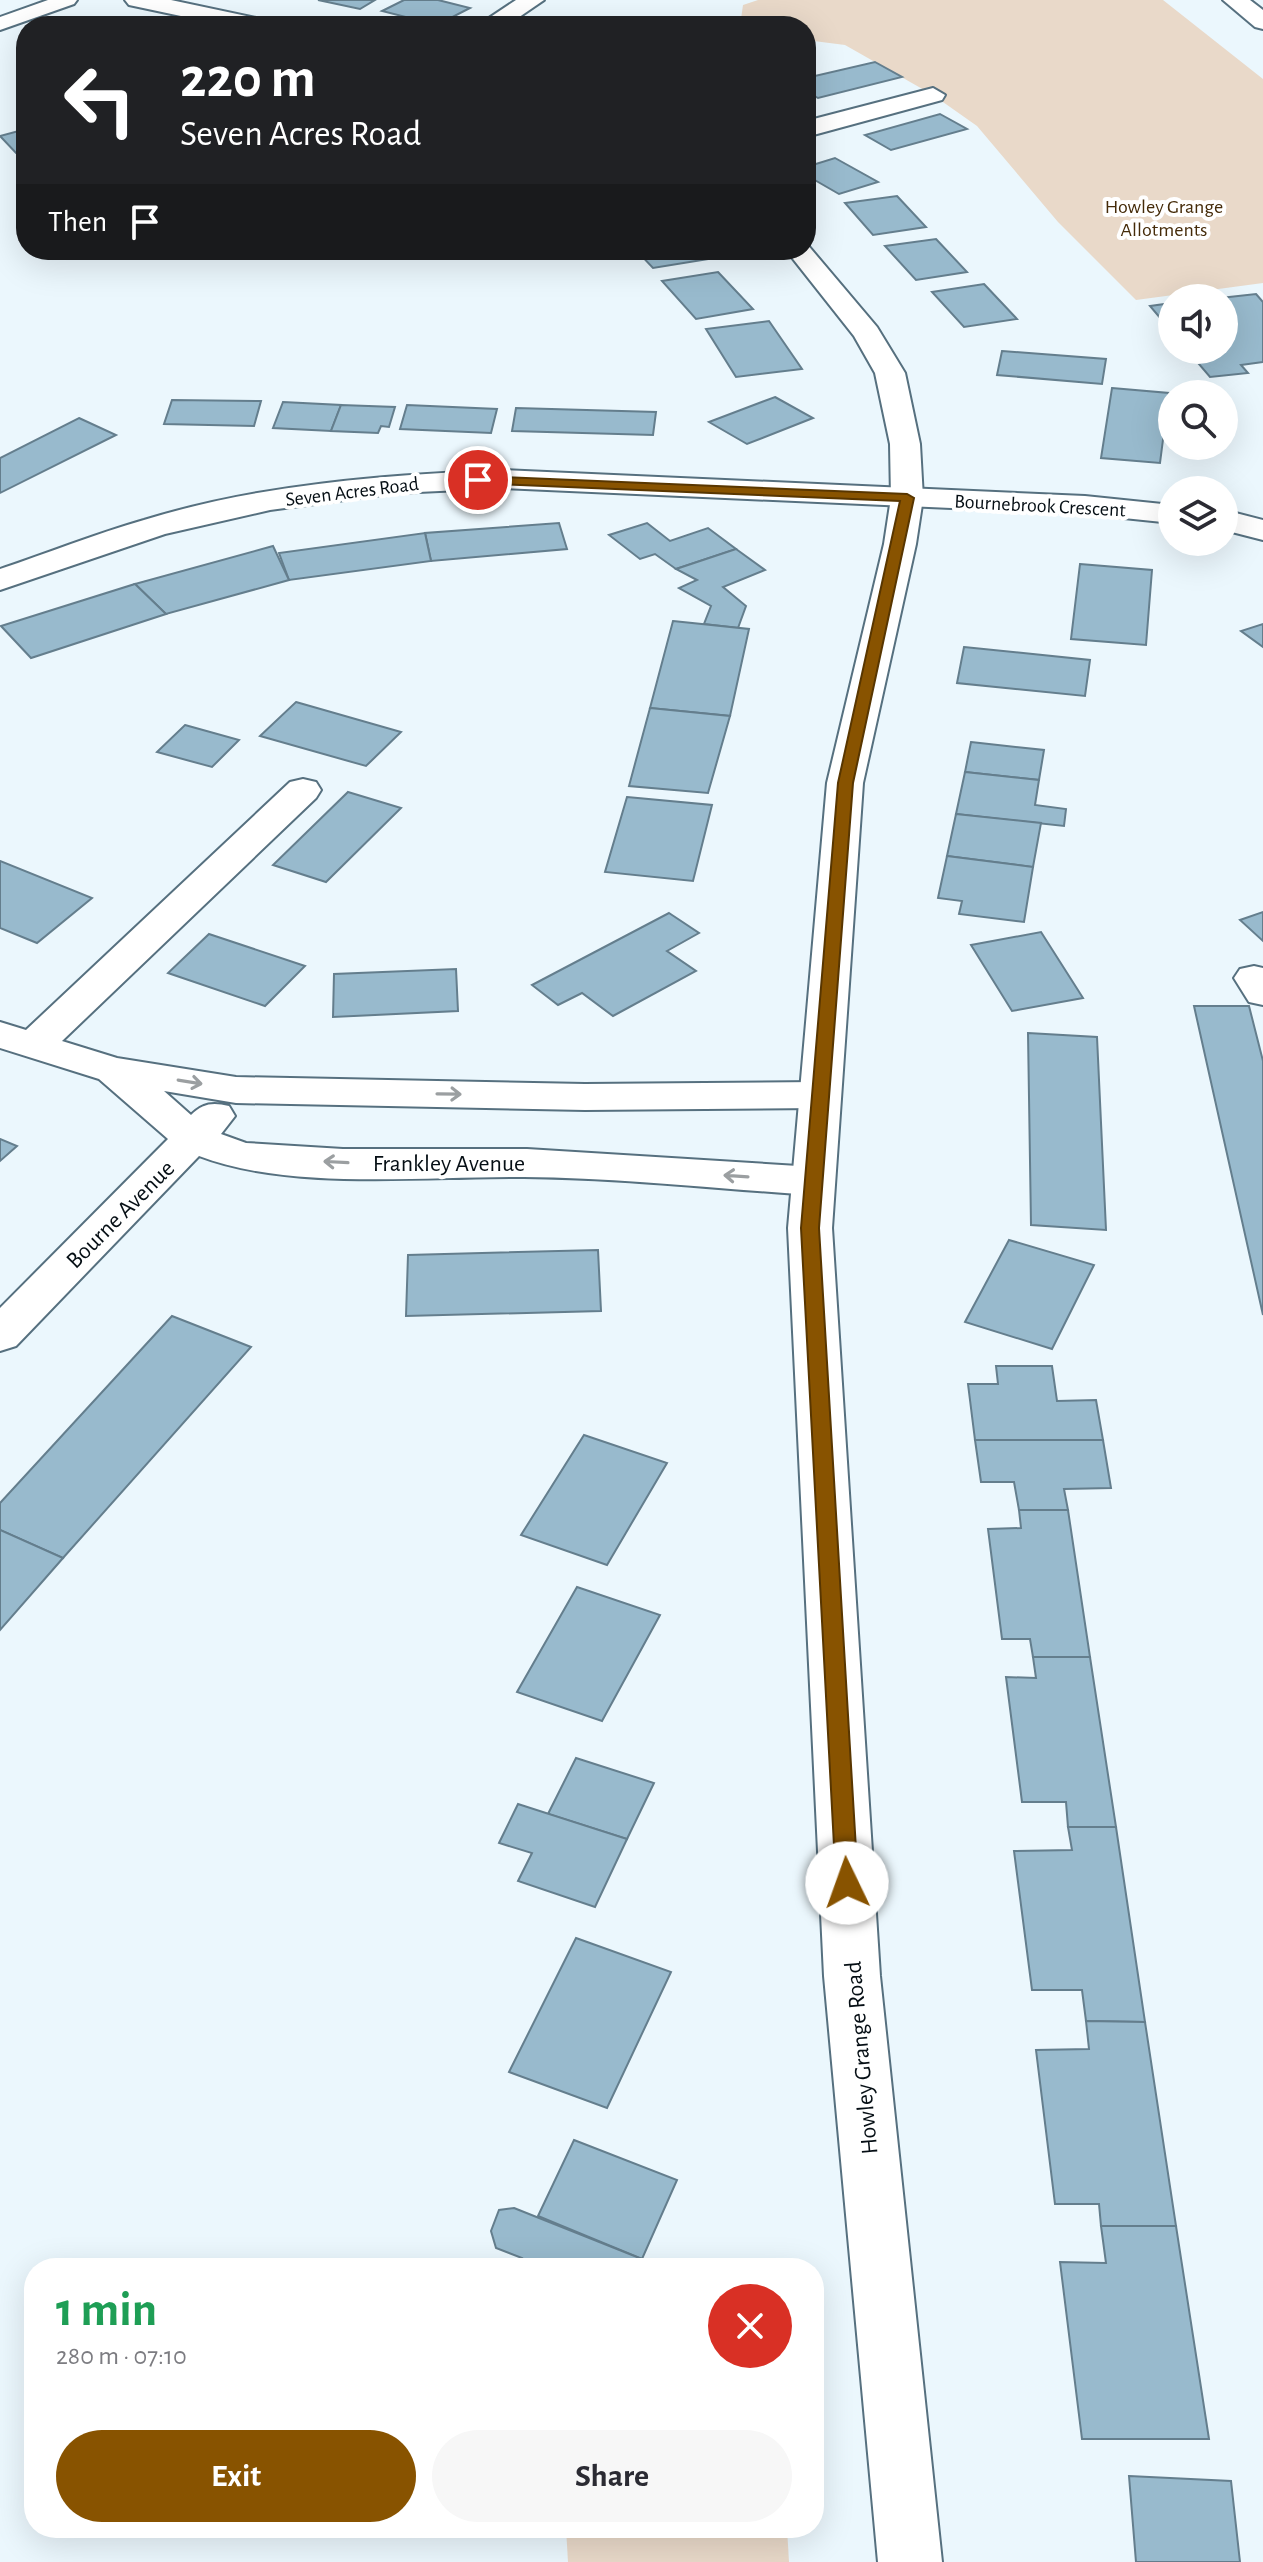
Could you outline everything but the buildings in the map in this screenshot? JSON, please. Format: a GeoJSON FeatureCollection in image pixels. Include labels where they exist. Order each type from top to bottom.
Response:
{"type":"FeatureCollection","features":[{"type":"Feature","properties":{"kind":"main road"},"geometry":{"type":"LineString","coordinates":[[137,0],[214,16]]}},
{"type":"Feature","properties":{"kind":"main road"},"geometry":{"type":"LineString","coordinates":[[506,16],[532,0]]}},
{"type":"Feature","properties":{"kind":"main road"},"geometry":{"type":"LineString","coordinates":[[1235,0],[1263,22]]}},
{"type":"Feature","properties":{"kind":"main road"},"geometry":{"type":"LineString","coordinates":[[816,126],[933,95]]}},
{"type":"Feature","properties":{"kind":"main road","name":"Howley Grange Road"},"geometry":{"type":"LineString","coordinates":[[808,260],[867,333],[890,373],[905,444],[907,498],[845,783],[810,1228],[852,1976],[910,2562]]}},
{"type":"Feature","properties":{"kind":"main road","name":"Seven Acres Road"},"geometry":{"type":"LineString","coordinates":[[0,580],[156,526],[270,501],[397,484],[504,479],[907,498]]}},
{"type":"Feature","properties":{"kind":"main road","name":"Bournebrook Crescent"},"geometry":{"type":"LineString","coordinates":[[907,498],[1085,505],[1158,513]]}},
{"type":"Feature","properties":{"kind":"main road"},"geometry":{"type":"LineString","coordinates":[[1238,524],[1263,530]]}},
{"type":"Feature","properties":{"kind":"main road","name":"Frankley Avenue"},"geometry":{"type":"LineString","coordinates":[[16,1040],[303,790]]}},
{"type":"Feature","properties":{"kind":"main road","name":"Frankley Avenue"},"geometry":{"type":"LineString","coordinates":[[16,1040],[113,1070],[236,1090],[585,1097],[819,1095]]}},
{"type":"Feature","properties":{"kind":"main road","name":"Frankley Avenue"},"geometry":{"type":"LineString","coordinates":[[113,1070],[194,1139],[241,1157],[343,1163],[527,1163],[814,1181]]}},
{"type":"Feature","properties":{"kind":"main road","name":"Bourne Avenue"},"geometry":{"type":"LineString","coordinates":[[0,1335],[194,1139],[236,1090]]}},
{"type":"Feature","properties":{"kind":"lane"},"geometry":{"type":"LineString","coordinates":[[22,16],[67,0]]}},
{"type":"Feature","properties":{"kind":"green space","name":"Howley Grange Allotments"},"geometry":{"type":"Polygon","coordinates":[[[758,0],[1163,0],[1263,79],[1263,283],[1238,286],[1158,284],[1158,297],[1136,300],[1058,222],[977,126],[933,95],[845,45],[816,41],[816,16],[741,16],[743,5],[758,0]]]}},
{"type":"Feature","properties":{"kind":"green space"},"geometry":{"type":"Polygon","coordinates":[[[567,2538],[788,2538],[789,2562],[568,2562],[567,2538]]]}},
{"type":"Feature","properties":{"kind":"route"},"geometry":{"type":"LineString","coordinates":[[478,480],[907,498],[900,544],[845,783],[810,1228],[847,1883]]}}]}
